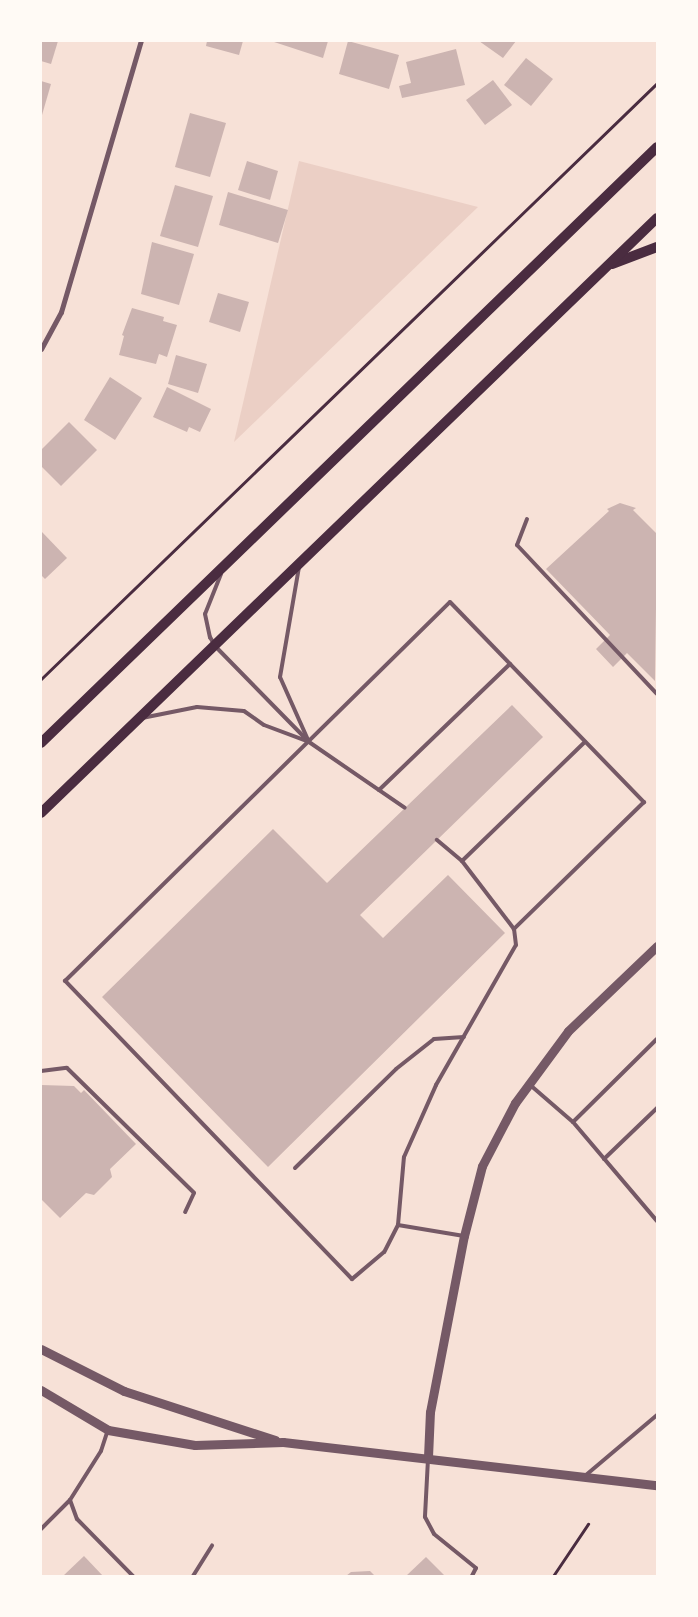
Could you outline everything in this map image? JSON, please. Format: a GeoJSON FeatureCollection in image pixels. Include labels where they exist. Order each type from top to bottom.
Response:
{"type":"FeatureCollection","features":[{"type":"Feature","properties":{"kind":"main road"},"geometry":{"type":"LineString","coordinates":[[41,743],[657,147]]}},
{"type":"Feature","properties":{"kind":"main road"},"geometry":{"type":"LineString","coordinates":[[41,813],[657,218]]}},
{"type":"Feature","properties":{"kind":"main road"},"geometry":{"type":"LineString","coordinates":[[609,265],[657,247]]}},
{"type":"Feature","properties":{"kind":"street"},"geometry":{"type":"LineString","coordinates":[[41,349],[61,312],[142,41]]}},
{"type":"Feature","properties":{"kind":"street"},"geometry":{"type":"LineString","coordinates":[[428,1457],[430,1412],[464,1236],[482,1166],[515,1102],[568,1031],[657,946]]}},
{"type":"Feature","properties":{"kind":"street"},"geometry":{"type":"LineString","coordinates":[[41,1349],[124,1391],[283,1442]]}},
{"type":"Feature","properties":{"kind":"street"},"geometry":{"type":"LineString","coordinates":[[41,1390],[108,1430],[195,1445],[283,1442],[428,1457],[657,1485]]}},
{"type":"Feature","properties":{"kind":"lane"},"geometry":{"type":"LineString","coordinates":[[527,519],[517,545],[657,694]]}},
{"type":"Feature","properties":{"kind":"lane"},"geometry":{"type":"LineString","coordinates":[[299,565],[280,677],[309,742]]}},
{"type":"Feature","properties":{"kind":"lane"},"geometry":{"type":"LineString","coordinates":[[224,566],[206,614],[210,637],[215,646],[309,742],[405,808]]}},
{"type":"Feature","properties":{"kind":"lane"},"geometry":{"type":"LineString","coordinates":[[437,840],[462,861],[514,928],[516,945],[436,1084],[404,1157],[398,1225],[384,1252],[352,1279],[65,981],[450,602],[644,802],[514,928]]}},
{"type":"Feature","properties":{"kind":"lane"},"geometry":{"type":"LineString","coordinates":[[379,790],[510,664]]}},
{"type":"Feature","properties":{"kind":"lane"},"geometry":{"type":"LineString","coordinates":[[137,720],[197,707],[244,711],[264,725],[309,742]]}},
{"type":"Feature","properties":{"kind":"lane"},"geometry":{"type":"LineString","coordinates":[[462,861],[585,742]]}},
{"type":"Feature","properties":{"kind":"lane"},"geometry":{"type":"LineString","coordinates":[[295,1168],[396,1069],[434,1039],[464,1037]]}},
{"type":"Feature","properties":{"kind":"lane"},"geometry":{"type":"LineString","coordinates":[[574,1122],[657,1039]]}},
{"type":"Feature","properties":{"kind":"lane"},"geometry":{"type":"LineString","coordinates":[[41,1071],[68,1068],[194,1193],[185,1212]]}},
{"type":"Feature","properties":{"kind":"lane"},"geometry":{"type":"LineString","coordinates":[[529,1084],[574,1122],[657,1222]]}},
{"type":"Feature","properties":{"kind":"lane"},"geometry":{"type":"LineString","coordinates":[[604,1159],[657,1108]]}},
{"type":"Feature","properties":{"kind":"lane"},"geometry":{"type":"LineString","coordinates":[[398,1225],[464,1236]]}},
{"type":"Feature","properties":{"kind":"lane"},"geometry":{"type":"LineString","coordinates":[[584,1476],[657,1415]]}},
{"type":"Feature","properties":{"kind":"lane"},"geometry":{"type":"LineString","coordinates":[[41,1529],[70,1500],[101,1451],[108,1430]]}},
{"type":"Feature","properties":{"kind":"lane"},"geometry":{"type":"LineString","coordinates":[[428,1457],[425,1517],[434,1534],[476,1568],[472,1576]]}},
{"type":"Feature","properties":{"kind":"lane"},"geometry":{"type":"LineString","coordinates":[[70,1500],[77,1518],[133,1576]]}},
{"type":"Feature","properties":{"kind":"lane"},"geometry":{"type":"LineString","coordinates":[[193,1576],[212,1545]]}},
{"type":"Feature","properties":{"kind":"path"},"geometry":{"type":"LineString","coordinates":[[41,679],[657,83]]}},
{"type":"Feature","properties":{"kind":"path"},"geometry":{"type":"LineString","coordinates":[[553,1576],[588,1524]]}},
{"type":"Feature","properties":{"kind":"shaded area"},"geometry":{"type":"Polygon","coordinates":[[[299,161],[478,207],[234,442],[299,161]]]}},
{"type":"Feature","properties":{"kind":"building"},"geometry":{"type":"Polygon","coordinates":[[[41,41],[58,41],[51,64],[41,61],[41,41]]]}},
{"type":"Feature","properties":{"kind":"building"},"geometry":{"type":"Polygon","coordinates":[[[207,41],[243,41],[239,55],[206,46],[207,41]]]}},
{"type":"Feature","properties":{"kind":"building"},"geometry":{"type":"Polygon","coordinates":[[[271,41],[328,41],[323,58],[271,41]]]}},
{"type":"Feature","properties":{"kind":"building"},"geometry":{"type":"Polygon","coordinates":[[[348,41],[399,55],[389,89],[339,74],[348,41]]]}},
{"type":"Feature","properties":{"kind":"building"},"geometry":{"type":"Polygon","coordinates":[[[479,41],[516,41],[503,58],[479,41]]]}},
{"type":"Feature","properties":{"kind":"building"},"geometry":{"type":"Polygon","coordinates":[[[456,49],[465,85],[402,98],[399,86],[411,83],[406,62],[456,49]]]}},
{"type":"Feature","properties":{"kind":"building"},"geometry":{"type":"Polygon","coordinates":[[[526,58],[553,79],[531,106],[504,85],[526,58]]]}},
{"type":"Feature","properties":{"kind":"building"},"geometry":{"type":"Polygon","coordinates":[[[493,80],[512,105],[485,125],[466,100],[493,80]]]}},
{"type":"Feature","properties":{"kind":"building"},"geometry":{"type":"Polygon","coordinates":[[[41,81],[51,84],[42,115],[41,115],[41,81]]]}},
{"type":"Feature","properties":{"kind":"building"},"geometry":{"type":"Polygon","coordinates":[[[190,113],[226,123],[210,177],[175,167],[190,113]]]}},
{"type":"Feature","properties":{"kind":"building"},"geometry":{"type":"Polygon","coordinates":[[[247,161],[278,171],[270,200],[238,190],[247,161]]]}},
{"type":"Feature","properties":{"kind":"building"},"geometry":{"type":"Polygon","coordinates":[[[175,185],[213,196],[198,247],[160,236],[175,185]]]}},
{"type":"Feature","properties":{"kind":"building"},"geometry":{"type":"Polygon","coordinates":[[[228,192],[288,210],[278,243],[219,225],[228,192]]]}},
{"type":"Feature","properties":{"kind":"building"},"geometry":{"type":"Polygon","coordinates":[[[152,242],[194,254],[179,305],[141,294],[152,242]]]}},
{"type":"Feature","properties":{"kind":"building"},"geometry":{"type":"Polygon","coordinates":[[[218,293],[249,302],[240,332],[209,322],[218,293]]]}},
{"type":"Feature","properties":{"kind":"building"},"geometry":{"type":"Polygon","coordinates":[[[132,308],[164,317],[163,321],[177,325],[167,357],[159,354],[156,364],[119,355],[124,336],[122,335],[132,308]]]}},
{"type":"Feature","properties":{"kind":"building"},"geometry":{"type":"Polygon","coordinates":[[[176,355],[207,364],[198,393],[168,384],[176,355]]]}},
{"type":"Feature","properties":{"kind":"building"},"geometry":{"type":"Polygon","coordinates":[[[110,377],[142,398],[115,440],[84,420],[110,377]]]}},
{"type":"Feature","properties":{"kind":"building"},"geometry":{"type":"Polygon","coordinates":[[[167,387],[211,409],[200,432],[189,427],[187,432],[153,417],[167,387]]]}},
{"type":"Feature","properties":{"kind":"building"},"geometry":{"type":"Polygon","coordinates":[[[69,422],[97,450],[61,486],[41,466],[41,450],[69,422]]]}},
{"type":"Feature","properties":{"kind":"building"},"geometry":{"type":"Polygon","coordinates":[[[620,503],[636,508],[633,510],[657,534],[655,681],[627,653],[613,667],[596,649],[610,635],[546,569],[609,511],[607,509],[620,503]]]}},
{"type":"Feature","properties":{"kind":"building"},"geometry":{"type":"Polygon","coordinates":[[[42,532],[67,558],[45,579],[41,575],[42,532]]]}},
{"type":"Feature","properties":{"kind":"building"},"geometry":{"type":"Polygon","coordinates":[[[512,705],[543,737],[360,915],[383,938],[448,875],[505,933],[268,1167],[102,997],[273,829],[327,883],[512,705]]]}},
{"type":"Feature","properties":{"kind":"building"},"geometry":{"type":"Polygon","coordinates":[[[41,1085],[74,1086],[81,1093],[84,1090],[136,1144],[110,1169],[112,1177],[94,1195],[86,1193],[60,1218],[41,1199],[41,1085]]]}},
{"type":"Feature","properties":{"kind":"building"},"geometry":{"type":"Polygon","coordinates":[[[84,1556],[103,1576],[63,1576],[84,1556]]]}},
{"type":"Feature","properties":{"kind":"building"},"geometry":{"type":"Polygon","coordinates":[[[426,1557],[445,1576],[406,1576],[426,1557]]]}},
{"type":"Feature","properties":{"kind":"building"},"geometry":{"type":"Polygon","coordinates":[[[370,1571],[375,1576],[346,1576],[351,1572],[370,1571]]]}}]}
